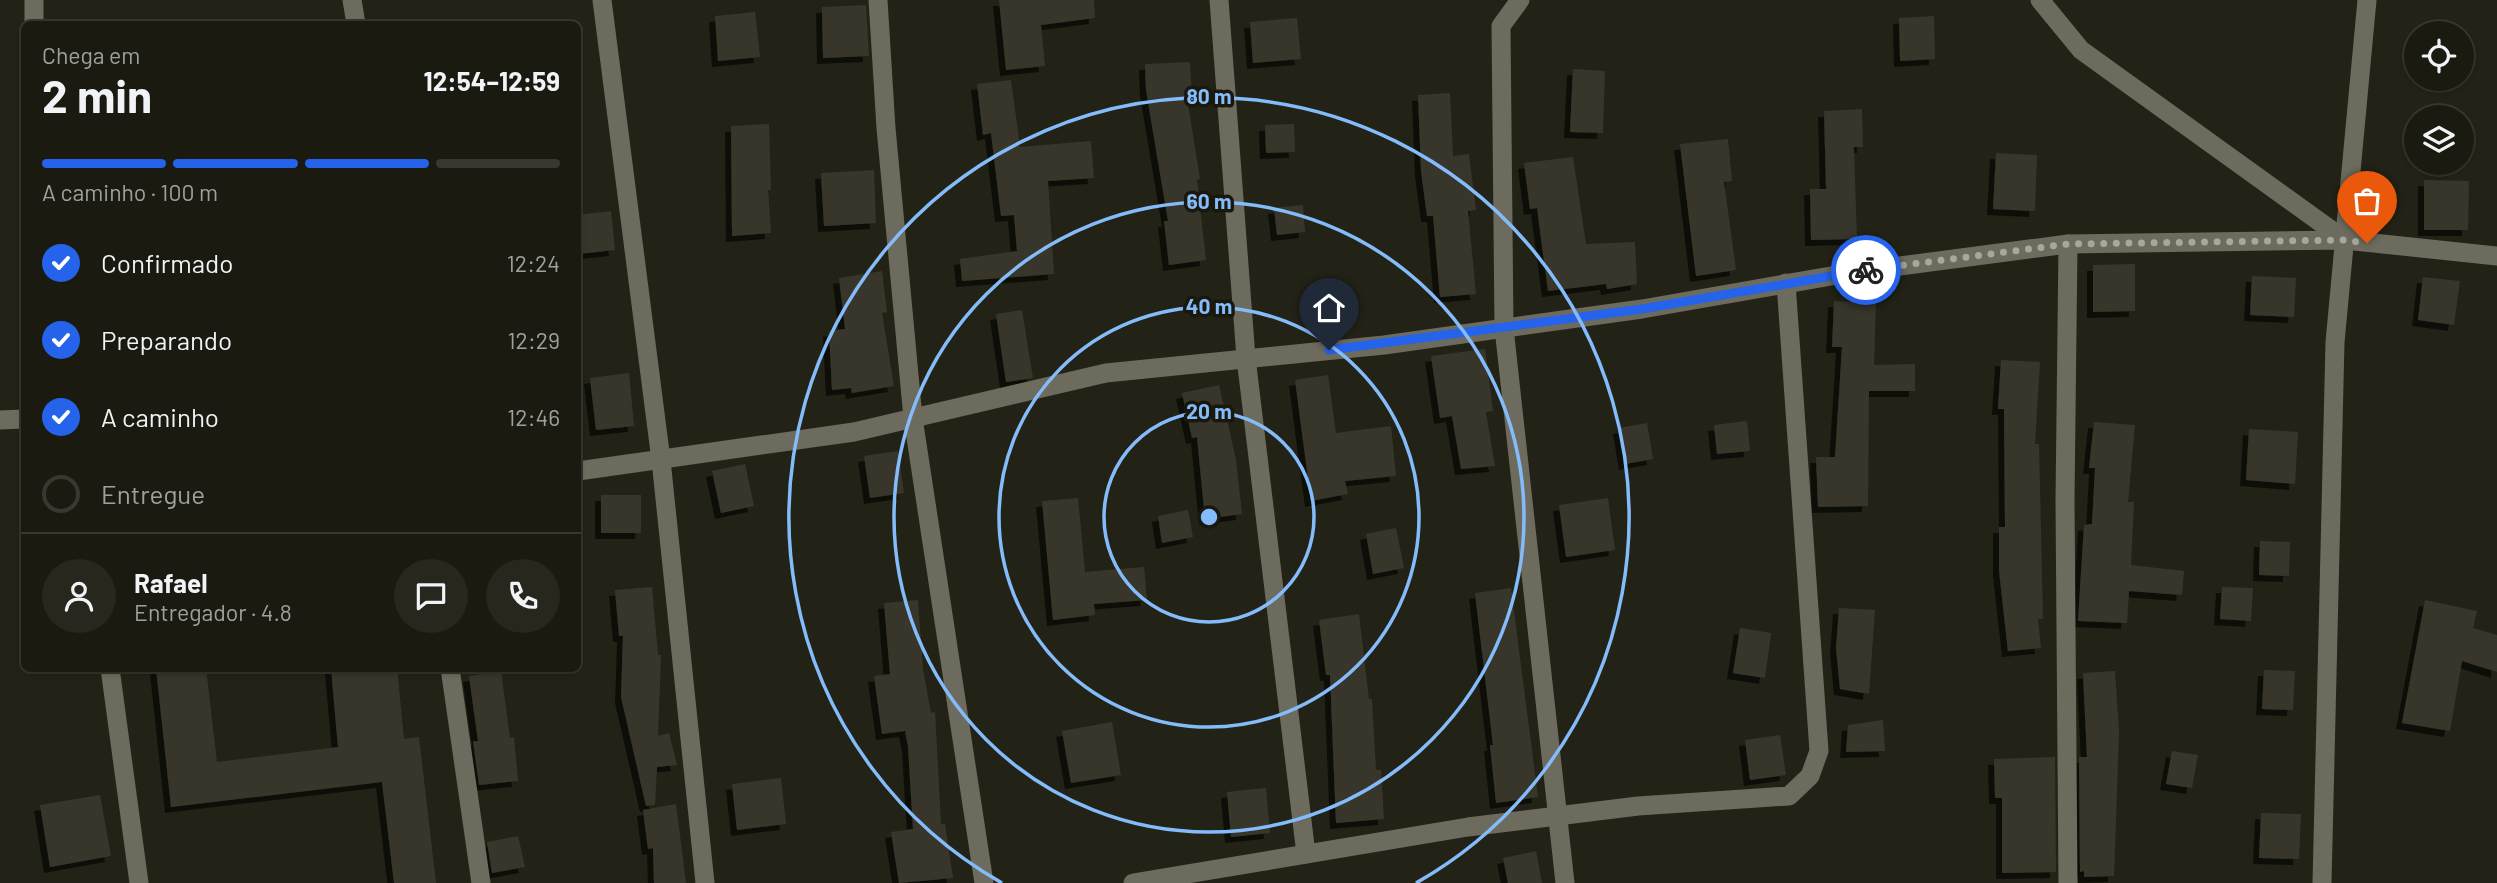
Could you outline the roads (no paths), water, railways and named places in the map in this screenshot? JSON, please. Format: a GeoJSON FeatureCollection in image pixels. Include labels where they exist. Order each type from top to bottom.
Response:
{"type":"FeatureCollection","features":[{"type":"Feature","properties":{"kind":"street"},"geometry":{"type":"LineString","coordinates":[[34,0],[34,21]]}},
{"type":"Feature","properties":{"kind":"street"},"geometry":{"type":"LineString","coordinates":[[352,0],[356,21]]}},
{"type":"Feature","properties":{"kind":"street"},"geometry":{"type":"LineString","coordinates":[[602,0],[661,460],[705,883]]}},
{"type":"Feature","properties":{"kind":"street"},"geometry":{"type":"LineString","coordinates":[[878,0],[886,128],[913,418],[984,883]]}},
{"type":"Feature","properties":{"kind":"street"},"geometry":{"type":"LineString","coordinates":[[1219,0],[1246,358],[1306,854]]}},
{"type":"Feature","properties":{"kind":"street"},"geometry":{"type":"LineString","coordinates":[[1520,0],[1501,26],[1504,328],[1565,883]]}},
{"type":"Feature","properties":{"kind":"street"},"geometry":{"type":"LineString","coordinates":[[2040,0],[2081,50],[2345,240]]}},
{"type":"Feature","properties":{"kind":"street"},"geometry":{"type":"LineString","coordinates":[[2322,883],[2335,342],[2367,0]]}},
{"type":"Feature","properties":{"kind":"street"},"geometry":{"type":"LineString","coordinates":[[581,471],[854,432],[1106,373],[1504,328],[2068,244],[2345,240],[2497,256]]}},
{"type":"Feature","properties":{"kind":"street"},"geometry":{"type":"LineString","coordinates":[[2067,883],[2065,501],[2068,244]]}},
{"type":"Feature","properties":{"kind":"street"},"geometry":{"type":"LineString","coordinates":[[1133,883],[1468,827],[1638,806],[1790,796],[1810,776],[1819,751],[1786,284]]}},
{"type":"Feature","properties":{"kind":"street"},"geometry":{"type":"LineString","coordinates":[[0,420],[21,419]]}},
{"type":"Feature","properties":{"kind":"street"},"geometry":{"type":"LineString","coordinates":[[111,672],[139,883]]}},
{"type":"Feature","properties":{"kind":"street"},"geometry":{"type":"LineString","coordinates":[[451,672],[481,883]]}}]}
